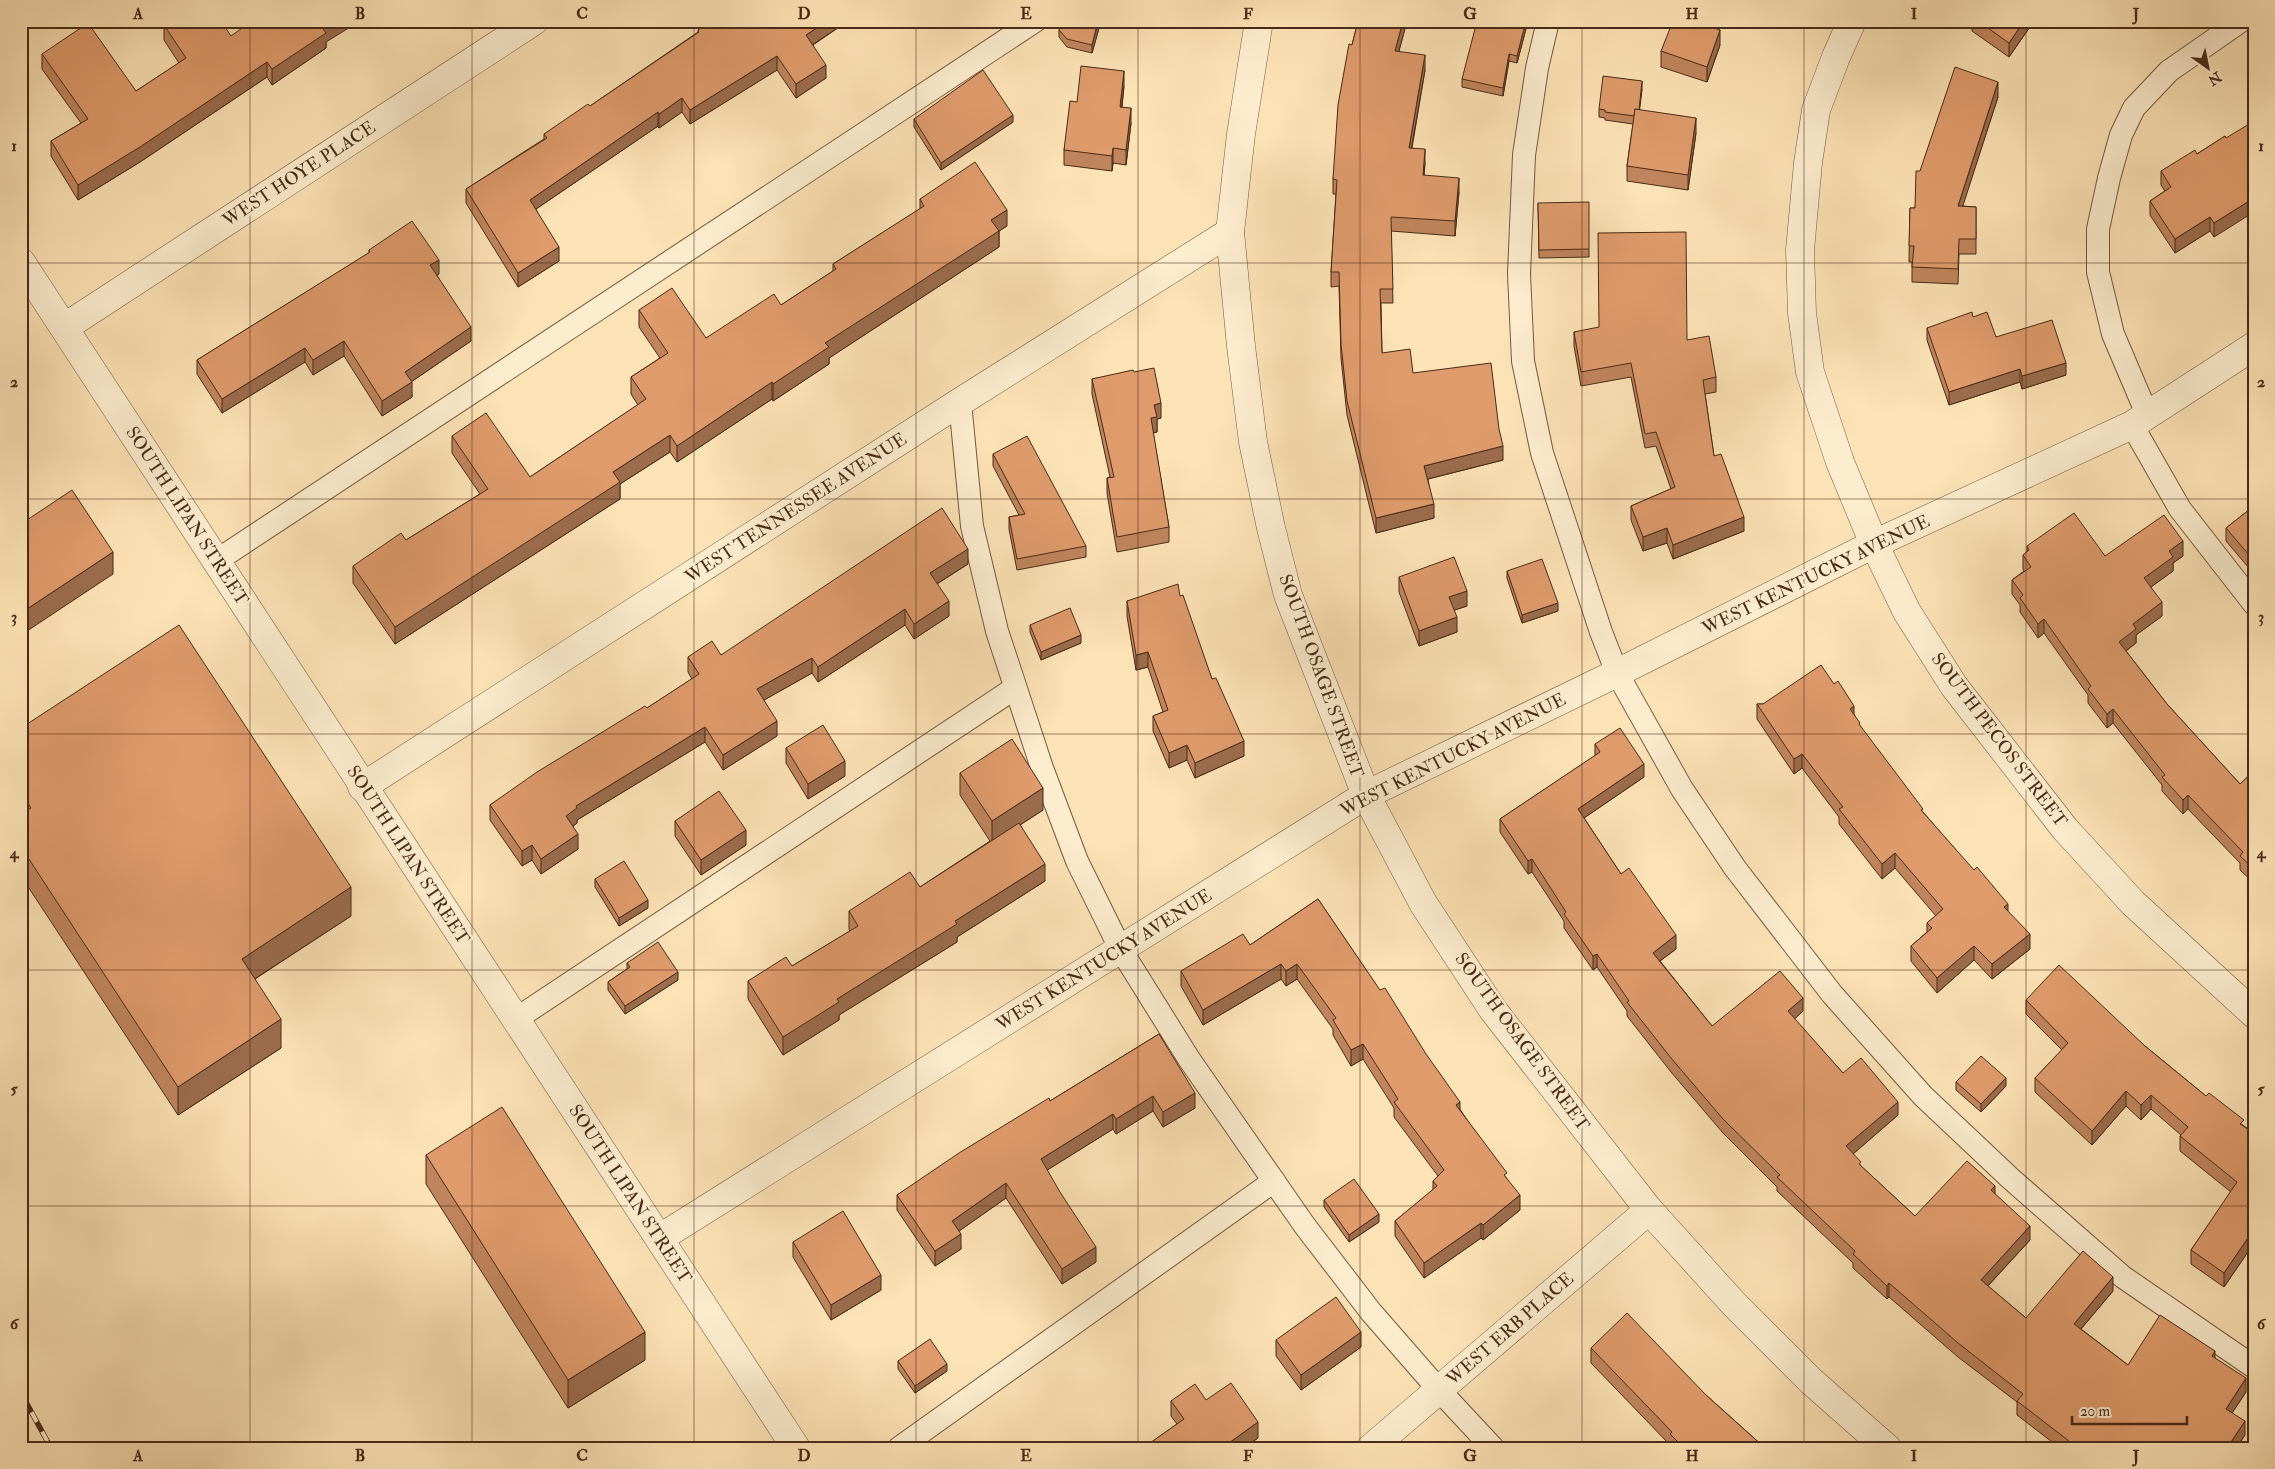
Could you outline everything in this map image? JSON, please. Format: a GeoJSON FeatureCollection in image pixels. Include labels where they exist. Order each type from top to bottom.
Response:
{"type":"FeatureCollection","features":[{"type":"Feature","properties":{"kind":"street","name":"WEST HOYE PLACE"},"geometry":{"type":"LineString","coordinates":[[64,327],[534,21]]}},
{"type":"Feature","properties":{"kind":"street","name":"SOUTH OSAGE STREET"},"geometry":{"type":"LineString","coordinates":[[1259,21],[1241,134],[1230,232],[1253,442],[1271,528],[1288,595],[1366,795],[1423,903],[1493,1010],[1649,1210],[1734,1304],[1811,1381],[1887,1448]]}},
{"type":"Feature","properties":{"kind":"street","name":"SOUTH PECOS STREET"},"geometry":{"type":"LineString","coordinates":[[1852,21],[1816,110],[1808,163],[1800,250],[1802,313],[1810,372],[1840,462],[1874,544],[1907,612],[1954,686],[2065,829],[2133,904],[2254,1014]]}},
{"type":"Feature","properties":{"kind":"street","name":"WEST TENNESSEE AVENUE"},"geometry":{"type":"LineString","coordinates":[[362,787],[960,402],[1230,232]]}},
{"type":"Feature","properties":{"kind":"street","name":"SOUTH LIPAN STREET"},"geometry":{"type":"LineString","coordinates":[[21,262],[362,787],[660,1238],[796,1448]]}},
{"type":"Feature","properties":{"kind":"street","name":"WEST KENTUCKY AVENUE"},"geometry":{"type":"LineString","coordinates":[[660,1238],[1366,795],[1617,673],[1874,544],[2140,419],[2254,346]]}},
{"type":"Feature","properties":{"kind":"street","name":"WEST ERB PLACE"},"geometry":{"type":"LineString","coordinates":[[1371,1448],[1649,1210]]}},
{"type":"Feature","properties":{"kind":"lane"},"geometry":{"type":"LineString","coordinates":[[216,561],[1035,21]]}},
{"type":"Feature","properties":{"kind":"lane"},"geometry":{"type":"LineString","coordinates":[[1548,21],[1537,68],[1524,155],[1519,274],[1523,361],[1542,452],[1598,624],[1617,673],[1682,790],[1735,868],[1832,994],[1923,1096],[2010,1178],[2123,1277],[2254,1367]]}},
{"type":"Feature","properties":{"kind":"lane"},"geometry":{"type":"LineString","coordinates":[[2242,21],[2169,71],[2134,108],[2121,136],[2109,178],[2098,229],[2098,272],[2113,334],[2140,419],[2180,509],[2254,604]]}},
{"type":"Feature","properties":{"kind":"lane"},"geometry":{"type":"LineString","coordinates":[[960,402],[972,526],[997,631],[1042,768],[1077,861],[1121,950],[1189,1059],[1274,1182],[1371,1312],[1439,1390],[1494,1448]]}},
{"type":"Feature","properties":{"kind":"lane"},"geometry":{"type":"LineString","coordinates":[[516,1019],[1016,688]]}},
{"type":"Feature","properties":{"kind":"lane"},"geometry":{"type":"LineString","coordinates":[[899,1448],[1274,1182]]}},
{"type":"Feature","properties":{"kind":"building"},"geometry":{"type":"Polygon","coordinates":[[[170,21],[221,21],[231,36],[252,21],[336,21],[323,29],[326,33],[272,69],[267,62],[140,147],[78,185],[51,141],[88,119],[42,54],[88,23],[136,91],[186,58],[164,25],[170,21]]]}},
{"type":"Feature","properties":{"kind":"building"},"geometry":{"type":"Polygon","coordinates":[[[711,21],[827,21],[806,35],[826,65],[796,84],[777,56],[690,110],[682,98],[659,114],[658,112],[530,200],[559,247],[518,273],[466,189],[547,138],[544,134],[588,104],[590,106],[699,32],[698,30],[711,21]]]}},
{"type":"Feature","properties":{"kind":"building"},"geometry":{"type":"Polygon","coordinates":[[[1061,21],[1098,21],[1092,45],[1067,39],[1059,30],[1061,21]]]}},
{"type":"Feature","properties":{"kind":"building"},"geometry":{"type":"Polygon","coordinates":[[[1358,21],[1403,21],[1395,51],[1425,55],[1409,148],[1425,149],[1423,175],[1459,178],[1455,221],[1391,217],[1393,289],[1380,289],[1382,353],[1410,349],[1413,373],[1491,363],[1499,429],[1503,446],[1424,466],[1434,504],[1376,518],[1347,401],[1341,344],[1339,272],[1331,272],[1337,180],[1333,179],[1338,105],[1349,44],[1352,45],[1358,21]]]}},
{"type":"Feature","properties":{"kind":"building"},"geometry":{"type":"Polygon","coordinates":[[[1477,21],[1526,21],[1517,56],[1509,54],[1503,88],[1462,79],[1477,21]]]}},
{"type":"Feature","properties":{"kind":"building"},"geometry":{"type":"Polygon","coordinates":[[[1673,21],[1695,21],[1720,30],[1707,67],[1661,51],[1673,21]]]}},
{"type":"Feature","properties":{"kind":"building"},"geometry":{"type":"Polygon","coordinates":[[[1978,21],[2024,21],[2009,43],[1978,21]]]}},
{"type":"Feature","properties":{"kind":"building"},"geometry":{"type":"Polygon","coordinates":[[[1081,66],[1124,71],[1120,107],[1131,108],[1126,150],[1113,148],[1112,156],[1064,150],[1070,101],[1077,102],[1081,66]]]}},
{"type":"Feature","properties":{"kind":"building"},"geometry":{"type":"Polygon","coordinates":[[[1955,67],[1998,82],[1958,206],[1976,207],[1976,239],[1959,239],[1958,269],[1912,267],[1914,246],[1909,246],[1910,208],[1915,208],[1916,171],[1920,171],[1955,67]]]}},
{"type":"Feature","properties":{"kind":"building"},"geometry":{"type":"Polygon","coordinates":[[[983,70],[1013,115],[941,163],[914,119],[983,70]]]}},
{"type":"Feature","properties":{"kind":"building"},"geometry":{"type":"Polygon","coordinates":[[[1603,76],[1642,81],[1639,110],[1635,109],[1634,116],[1605,112],[1605,110],[1599,109],[1603,76]]]}},
{"type":"Feature","properties":{"kind":"building"},"geometry":{"type":"Polygon","coordinates":[[[1635,109],[1696,118],[1688,175],[1627,166],[1635,109]]]}},
{"type":"Feature","properties":{"kind":"building"},"geometry":{"type":"Polygon","coordinates":[[[2254,121],[2254,198],[2214,223],[2210,217],[2175,239],[2150,201],[2171,187],[2161,171],[2195,150],[2197,154],[2225,136],[2226,138],[2254,121]]]}},
{"type":"Feature","properties":{"kind":"building"},"geometry":{"type":"Polygon","coordinates":[[[975,162],[1007,210],[991,220],[999,231],[825,343],[829,347],[773,384],[772,382],[677,446],[670,435],[613,472],[620,482],[395,627],[353,566],[401,533],[406,540],[488,489],[452,436],[486,413],[530,477],[646,399],[631,377],[668,353],[639,310],[672,288],[706,338],[774,294],[781,305],[836,269],[833,264],[924,206],[920,199],[975,162]]]}},
{"type":"Feature","properties":{"kind":"building"},"geometry":{"type":"Polygon","coordinates":[[[1589,202],[1589,249],[1539,250],[1538,203],[1589,202]]]}},
{"type":"Feature","properties":{"kind":"building"},"geometry":{"type":"Polygon","coordinates":[[[412,221],[439,260],[430,265],[471,327],[405,372],[412,382],[382,401],[344,341],[313,360],[305,348],[222,399],[197,360],[370,252],[369,250],[412,221]]]}},
{"type":"Feature","properties":{"kind":"building"},"geometry":{"type":"Polygon","coordinates":[[[1686,232],[1687,340],[1709,336],[1716,377],[1703,380],[1714,456],[1721,454],[1744,517],[1673,545],[1667,528],[1643,537],[1631,506],[1675,487],[1656,432],[1645,434],[1631,363],[1581,372],[1574,332],[1599,327],[1598,233],[1686,232]]]}},
{"type":"Feature","properties":{"kind":"building"},"geometry":{"type":"Polygon","coordinates":[[[1972,312],[1973,317],[1987,312],[1996,337],[2052,320],[2066,363],[2022,376],[2020,369],[1949,392],[1927,328],[1972,312]]]}},
{"type":"Feature","properties":{"kind":"building"},"geometry":{"type":"Polygon","coordinates":[[[1154,368],[1161,403],[1154,405],[1157,417],[1151,418],[1169,527],[1117,537],[1107,478],[1114,477],[1092,379],[1133,370],[1134,372],[1154,368]]]}},
{"type":"Feature","properties":{"kind":"building"},"geometry":{"type":"Polygon","coordinates":[[[1027,436],[1086,546],[1017,559],[1009,517],[1025,514],[993,454],[1027,436]]]}},
{"type":"Feature","properties":{"kind":"building"},"geometry":{"type":"Polygon","coordinates":[[[72,490],[113,552],[21,613],[21,524],[72,490]]]}},
{"type":"Feature","properties":{"kind":"building"},"geometry":{"type":"Polygon","coordinates":[[[2254,506],[2254,561],[2226,528],[2254,506]]]}},
{"type":"Feature","properties":{"kind":"building"},"geometry":{"type":"Polygon","coordinates":[[[942,508],[968,549],[930,573],[949,601],[914,624],[905,609],[818,667],[812,658],[757,689],[777,721],[723,755],[705,727],[576,806],[577,808],[566,816],[578,834],[541,859],[532,845],[522,851],[490,805],[537,772],[645,706],[647,708],[699,674],[688,657],[712,641],[721,655],[942,508]]]}},
{"type":"Feature","properties":{"kind":"building"},"geometry":{"type":"Polygon","coordinates":[[[2074,513],[2105,556],[2164,515],[2183,541],[2169,551],[2173,557],[2144,578],[2162,602],[2133,624],[2136,629],[2119,642],[2167,704],[2240,784],[2254,771],[2254,869],[2240,856],[2243,852],[2188,795],[2183,800],[2162,777],[2165,775],[2113,709],[2107,714],[2088,689],[2091,686],[2044,619],[2038,624],[2020,598],[2023,595],[2012,580],[2031,567],[2023,555],[2029,550],[2027,546],[2074,513]]]}},
{"type":"Feature","properties":{"kind":"building"},"geometry":{"type":"Polygon","coordinates":[[[1454,557],[1467,591],[1449,597],[1457,617],[1419,631],[1399,577],[1454,557]]]}},
{"type":"Feature","properties":{"kind":"building"},"geometry":{"type":"Polygon","coordinates":[[[1542,559],[1558,603],[1522,615],[1507,571],[1542,559]]]}},
{"type":"Feature","properties":{"kind":"building"},"geometry":{"type":"Polygon","coordinates":[[[1178,584],[1180,596],[1183,595],[1212,679],[1216,678],[1244,741],[1195,763],[1187,745],[1169,753],[1153,716],[1168,710],[1148,652],[1136,655],[1127,601],[1178,584]]]}},
{"type":"Feature","properties":{"kind":"building"},"geometry":{"type":"Polygon","coordinates":[[[1070,608],[1081,635],[1041,652],[1030,625],[1070,608]]]}},
{"type":"Feature","properties":{"kind":"building"},"geometry":{"type":"Polygon","coordinates":[[[179,625],[351,887],[242,959],[281,1019],[178,1087],[21,847],[21,814],[31,808],[21,792],[21,728],[179,625]]]}},
{"type":"Feature","properties":{"kind":"building"},"geometry":{"type":"Polygon","coordinates":[[[1821,665],[1834,684],[1838,681],[1854,706],[1850,709],[1859,724],[1923,809],[1921,810],[1974,870],[1977,867],[2008,904],[2004,907],[2030,934],[1992,964],[1974,946],[1937,978],[1911,946],[1932,928],[1927,923],[1943,909],[1895,853],[1882,864],[1839,809],[1843,807],[1802,754],[1794,759],[1757,704],[1763,704],[1821,665]]]}},
{"type":"Feature","properties":{"kind":"building"},"geometry":{"type":"Polygon","coordinates":[[[823,725],[845,761],[808,784],[786,748],[823,725]]]}},
{"type":"Feature","properties":{"kind":"building"},"geometry":{"type":"Polygon","coordinates":[[[1620,728],[1644,764],[1578,809],[1621,874],[1629,868],[1676,935],[1653,953],[1712,1026],[1780,971],[1803,998],[1788,1011],[1843,1073],[1861,1058],[1898,1102],[1846,1146],[1861,1162],[1859,1164],[1915,1216],[1967,1161],[1995,1186],[1991,1190],[2030,1226],[1981,1280],[2026,1318],[2083,1251],[2113,1277],[2074,1324],[2128,1365],[2160,1315],[2215,1351],[2212,1356],[2246,1378],[2226,1409],[2245,1421],[2227,1448],[2078,1448],[2017,1401],[2023,1394],[1958,1343],[1889,1283],[1887,1286],[1853,1254],[1855,1251],[1777,1177],[1780,1175],[1723,1119],[1671,1058],[1627,1002],[1629,1001],[1597,954],[1593,956],[1564,914],[1566,912],[1532,859],[1528,861],[1500,819],[1600,752],[1595,744],[1620,728]]]}},
{"type":"Feature","properties":{"kind":"building"},"geometry":{"type":"Polygon","coordinates":[[[1012,739],[1043,788],[992,821],[960,773],[1012,739]]]}},
{"type":"Feature","properties":{"kind":"building"},"geometry":{"type":"Polygon","coordinates":[[[719,791],[746,830],[701,860],[675,821],[719,791]]]}},
{"type":"Feature","properties":{"kind":"building"},"geometry":{"type":"Polygon","coordinates":[[[1019,823],[1045,864],[955,921],[957,924],[837,999],[839,1002],[783,1037],[748,981],[786,957],[792,966],[858,926],[849,911],[910,872],[920,887],[1019,823]]]}},
{"type":"Feature","properties":{"kind":"building"},"geometry":{"type":"Polygon","coordinates":[[[624,861],[648,900],[619,918],[595,879],[624,861]]]}},
{"type":"Feature","properties":{"kind":"building"},"geometry":{"type":"Polygon","coordinates":[[[1318,899],[1380,990],[1385,988],[1426,1054],[1460,1102],[1456,1105],[1507,1173],[1504,1175],[1520,1195],[1483,1225],[1481,1223],[1424,1263],[1395,1221],[1437,1186],[1433,1181],[1444,1170],[1394,1102],[1398,1099],[1363,1044],[1351,1050],[1333,1020],[1336,1018],[1297,964],[1286,971],[1281,964],[1203,1010],[1181,971],[1243,934],[1250,945],[1318,899]]]}},
{"type":"Feature","properties":{"kind":"building"},"geometry":{"type":"Polygon","coordinates":[[[658,942],[678,972],[625,1006],[608,982],[630,967],[627,963],[658,942]]]}},
{"type":"Feature","properties":{"kind":"building"},"geometry":{"type":"Polygon","coordinates":[[[2059,965],[2145,1046],[2206,1096],[2209,1093],[2244,1120],[2240,1124],[2254,1133],[2254,1229],[2224,1273],[2191,1250],[2237,1182],[2180,1136],[2188,1127],[2151,1095],[2141,1105],[2126,1091],[2092,1131],[2035,1078],[2068,1043],[2026,1000],[2059,965]]]}},
{"type":"Feature","properties":{"kind":"building"},"geometry":{"type":"Polygon","coordinates":[[[1159,1034],[1195,1093],[1163,1112],[1153,1096],[1116,1119],[1113,1114],[1041,1159],[1096,1247],[1062,1269],[1006,1183],[952,1221],[961,1234],[935,1251],[897,1195],[959,1153],[1049,1098],[1050,1101],[1159,1034]]]}},
{"type":"Feature","properties":{"kind":"building"},"geometry":{"type":"Polygon","coordinates":[[[1981,1056],[2006,1078],[1981,1104],[1956,1082],[1981,1056]]]}},
{"type":"Feature","properties":{"kind":"building"},"geometry":{"type":"Polygon","coordinates":[[[502,1107],[645,1332],[568,1380],[426,1155],[502,1107]]]}},
{"type":"Feature","properties":{"kind":"building"},"geometry":{"type":"Polygon","coordinates":[[[1354,1179],[1379,1214],[1349,1235],[1324,1200],[1354,1179]]]}},
{"type":"Feature","properties":{"kind":"building"},"geometry":{"type":"Polygon","coordinates":[[[843,1211],[881,1275],[831,1305],[793,1242],[843,1211]]]}},
{"type":"Feature","properties":{"kind":"building"},"geometry":{"type":"Polygon","coordinates":[[[1336,1297],[1361,1332],[1301,1375],[1276,1340],[1336,1297]]]}},
{"type":"Feature","properties":{"kind":"building"},"geometry":{"type":"Polygon","coordinates":[[[1627,1313],[1706,1395],[1765,1448],[1684,1448],[1670,1434],[1672,1432],[1591,1348],[1627,1313]]]}},
{"type":"Feature","properties":{"kind":"building"},"geometry":{"type":"Polygon","coordinates":[[[930,1339],[947,1364],[915,1386],[898,1361],[930,1339]]]}},
{"type":"Feature","properties":{"kind":"building"},"geometry":{"type":"Polygon","coordinates":[[[1231,1383],[1258,1422],[1222,1448],[1143,1448],[1184,1419],[1171,1401],[1195,1384],[1206,1400],[1231,1383]]]}},
{"type":"Feature","properties":{"kind":"railway"},"geometry":{"type":"LineString","coordinates":[[21,1393],[51,1448]]}}]}
